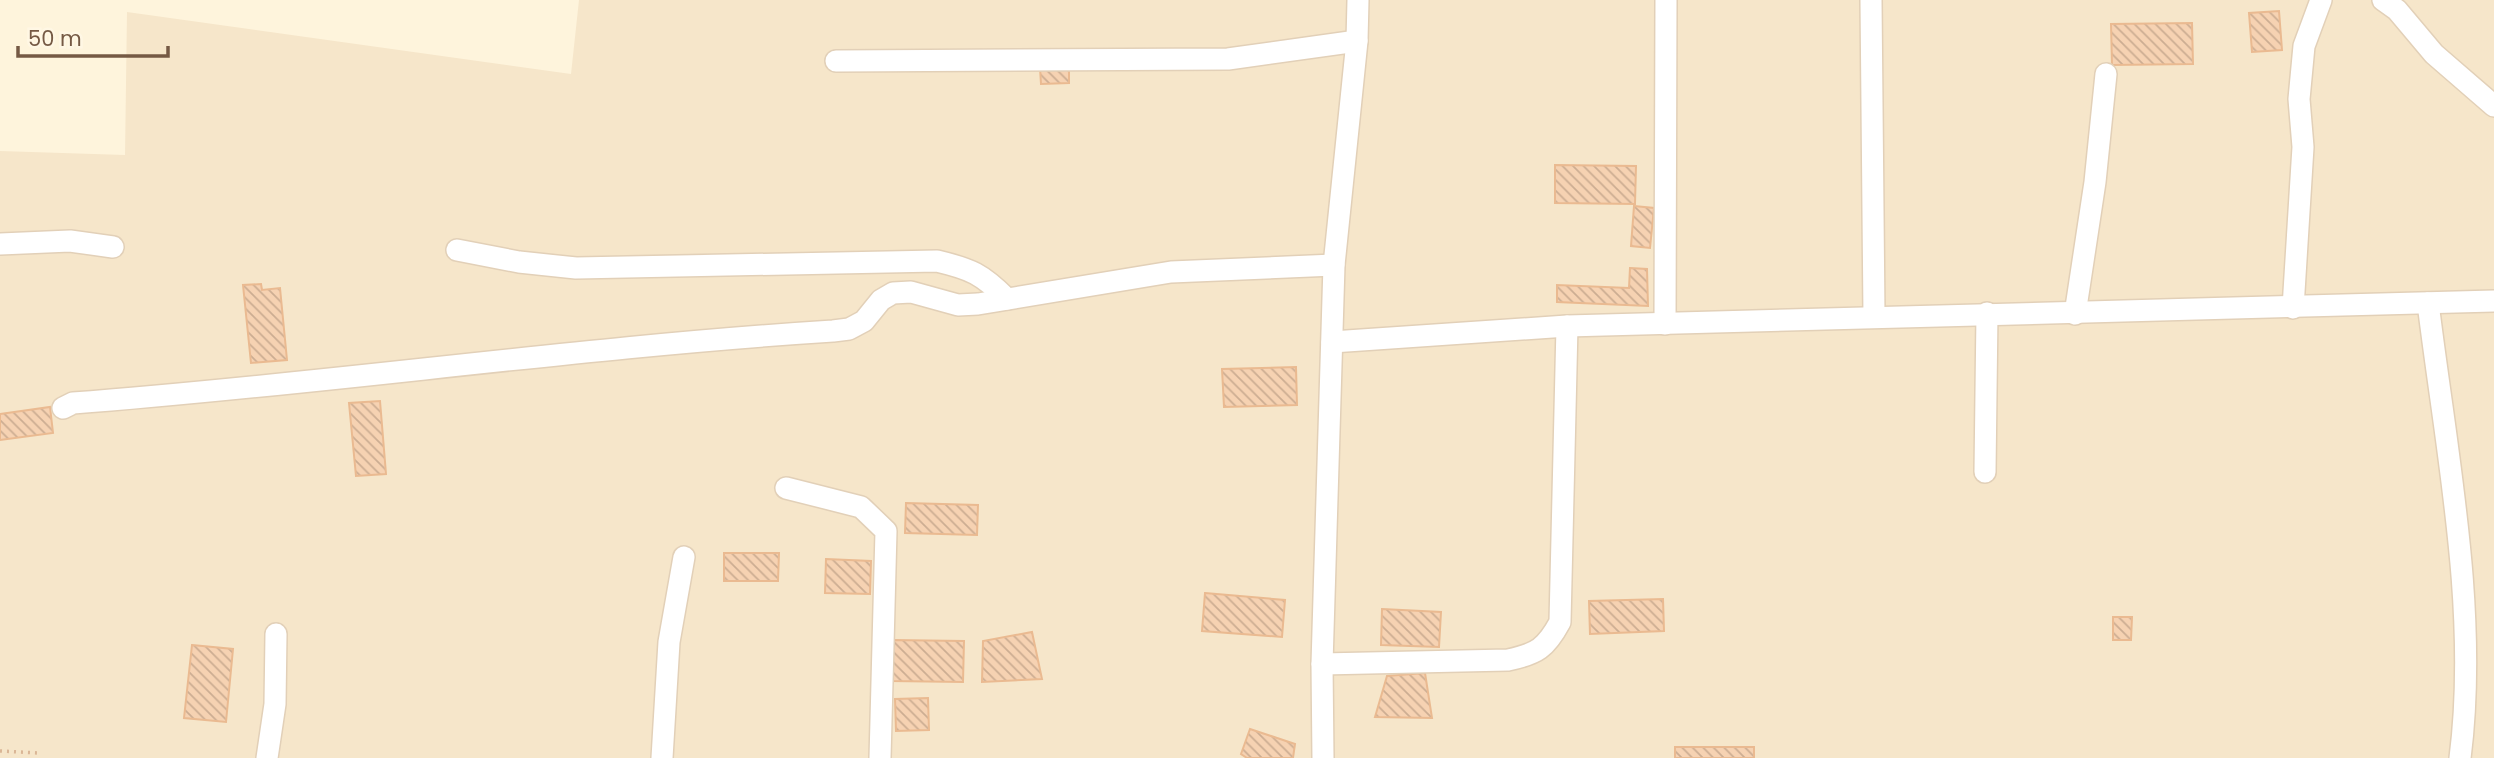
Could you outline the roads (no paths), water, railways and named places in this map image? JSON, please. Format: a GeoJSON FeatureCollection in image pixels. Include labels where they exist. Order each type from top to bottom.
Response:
{"type":"FeatureCollection","features":[{"type":"Feature","properties":{"kind":"street"},"geometry":{"type":"LineString","coordinates":[[1323,758],[1322,664],[1334,265],[1357,41],[1357,0]]}},
{"type":"Feature","properties":{"kind":"street"},"geometry":{"type":"LineString","coordinates":[[1665,324],[1666,0]]}},
{"type":"Feature","properties":{"kind":"street"},"geometry":{"type":"LineString","coordinates":[[1871,0],[1874,316]]}},
{"type":"Feature","properties":{"kind":"street"},"geometry":{"type":"LineString","coordinates":[[2293,308],[2303,147],[2299,99],[2304,46],[2321,0]]}},
{"type":"Feature","properties":{"kind":"street"},"geometry":{"type":"LineString","coordinates":[[2383,0],[2397,10],[2434,54],[2494,106]]}},
{"type":"Feature","properties":{"kind":"street"},"geometry":{"type":"LineString","coordinates":[[836,61],[1228,59],[1357,41]]}},
{"type":"Feature","properties":{"kind":"street"},"geometry":{"type":"LineString","coordinates":[[2075,313],[2095,182],[2106,74]]}},
{"type":"Feature","properties":{"kind":"street"},"geometry":{"type":"LineString","coordinates":[[0,244],[71,242],[113,247]]}},
{"type":"Feature","properties":{"kind":"street"},"geometry":{"type":"LineString","coordinates":[[457,250],[519,262],[576,268],[936,261],[971,269],[983,276],[1007,299]]}},
{"type":"Feature","properties":{"kind":"street"},"geometry":{"type":"LineString","coordinates":[[63,408],[73,403],[279,385],[675,341],[849,329],[864,321],[881,300],[893,293],[911,292],[958,306],[1171,272],[1334,265]]}},
{"type":"Feature","properties":{"kind":"street"},"geometry":{"type":"LineString","coordinates":[[1332,342],[1567,326],[2494,301]]}},
{"type":"Feature","properties":{"kind":"street"},"geometry":{"type":"LineString","coordinates":[[2428,303],[2462,562],[2466,712],[2460,758]]}},
{"type":"Feature","properties":{"kind":"street"},"geometry":{"type":"LineString","coordinates":[[1985,472],[1987,313]]}},
{"type":"Feature","properties":{"kind":"street"},"geometry":{"type":"LineString","coordinates":[[1322,664],[1508,660],[1530,655],[1550,642],[1560,622],[1567,326]]}},
{"type":"Feature","properties":{"kind":"street"},"geometry":{"type":"LineString","coordinates":[[786,488],[861,507],[886,531],[880,758]]}},
{"type":"Feature","properties":{"kind":"street"},"geometry":{"type":"LineString","coordinates":[[662,758],[669,642],[684,557]]}},
{"type":"Feature","properties":{"kind":"street"},"geometry":{"type":"LineString","coordinates":[[267,758],[275,704],[276,634]]}}]}
